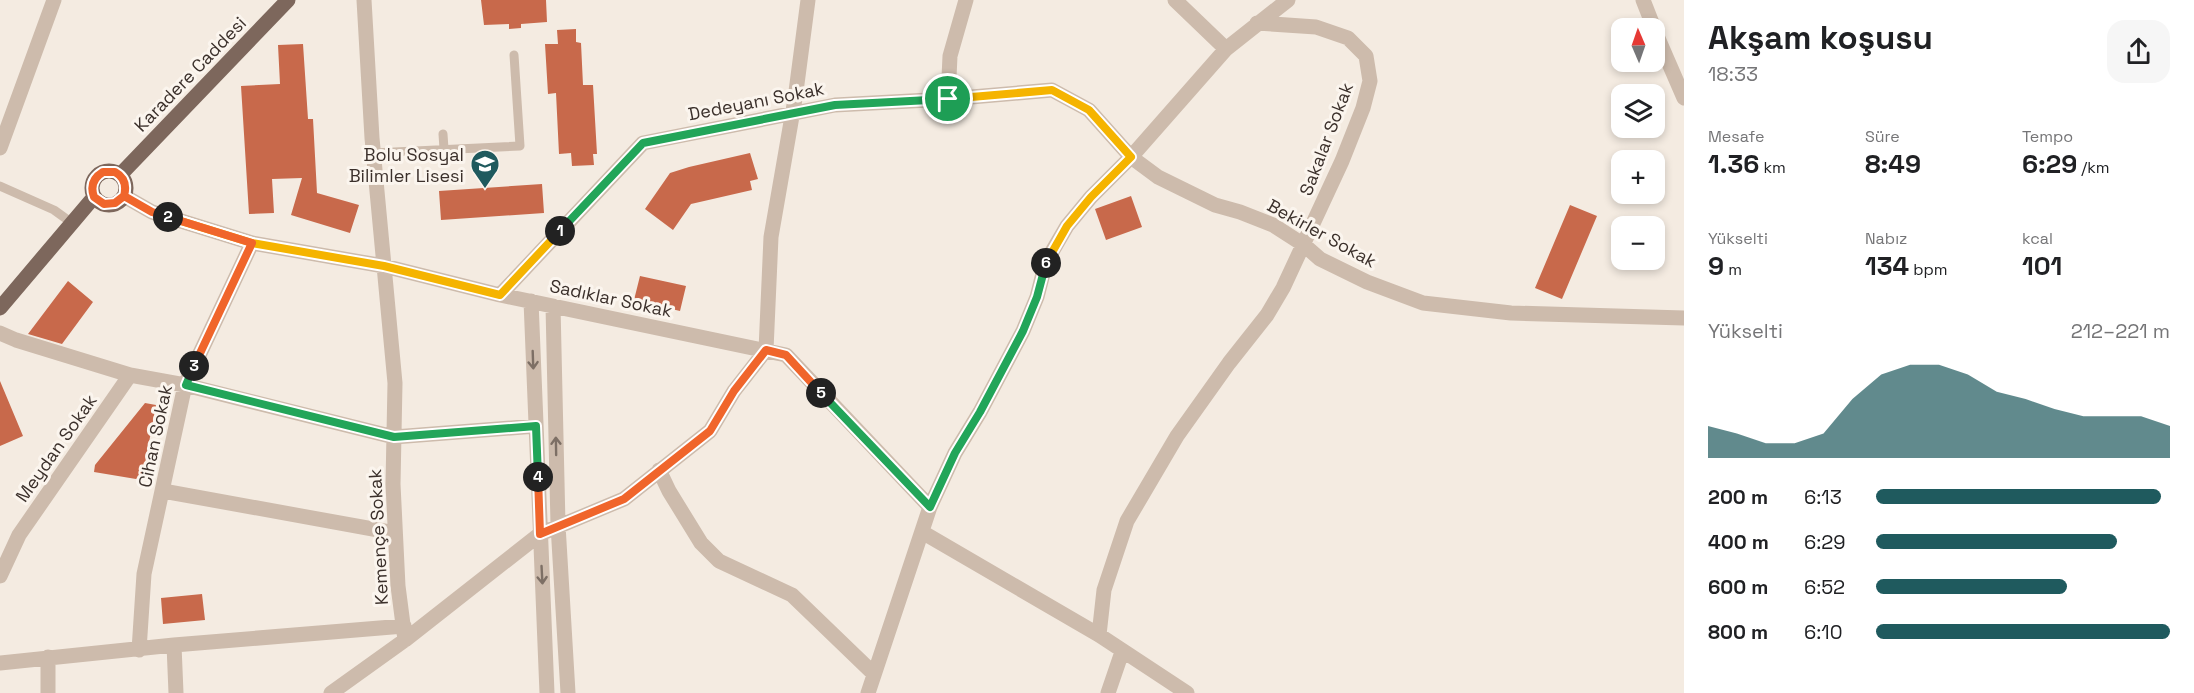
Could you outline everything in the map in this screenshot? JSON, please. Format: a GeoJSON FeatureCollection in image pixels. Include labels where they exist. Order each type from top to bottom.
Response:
{"type":"FeatureCollection","features":[{"type":"Feature","properties":{"kind":"main road","name":"Karadere Caddesi"},"geometry":{"type":"LineString","coordinates":[[120,175],[288,0]]}},
{"type":"Feature","properties":{"kind":"main road"},"geometry":{"type":"LineString","coordinates":[[109,171],[120,175],[125,185],[124,196],[120,200],[104,204],[94,197],[92,185],[98,175],[109,171]]}},
{"type":"Feature","properties":{"kind":"main road"},"geometry":{"type":"LineString","coordinates":[[0,308],[94,197]]}},
{"type":"Feature","properties":{"kind":"street"},"geometry":{"type":"LineString","coordinates":[[2,139],[54,0]]}},
{"type":"Feature","properties":{"kind":"street","name":"Kemençe Sokak"},"geometry":{"type":"LineString","coordinates":[[364,0],[374,153],[395,383],[395,532],[398,586],[404,633]]}},
{"type":"Feature","properties":{"kind":"street"},"geometry":{"type":"LineString","coordinates":[[331,693],[404,633],[540,534],[624,499],[710,431],[734,391],[766,350],[771,237],[793,114],[808,0]]}},
{"type":"Feature","properties":{"kind":"street"},"geometry":{"type":"LineString","coordinates":[[948,99],[950,56],[966,0]]}},
{"type":"Feature","properties":{"kind":"street"},"geometry":{"type":"LineString","coordinates":[[1175,0],[1226,49]]}},
{"type":"Feature","properties":{"kind":"street"},"geometry":{"type":"LineString","coordinates":[[868,693],[930,507],[955,453],[980,412],[1023,331],[1037,297],[1046,262],[1067,226],[1226,49],[1288,0]]}},
{"type":"Feature","properties":{"kind":"street"},"geometry":{"type":"LineString","coordinates":[[1642,0],[1649,18]]}},
{"type":"Feature","properties":{"kind":"street","name":"Sakalar Sokak"},"geometry":{"type":"LineString","coordinates":[[1099,635],[1104,590],[1127,521],[1177,436],[1266,315],[1304,245],[1363,108],[1370,81],[1366,56],[1348,38],[1316,27],[1257,23]]}},
{"type":"Feature","properties":{"kind":"street"},"geometry":{"type":"LineString","coordinates":[[1665,54],[1684,98]]}},
{"type":"Feature","properties":{"kind":"street","name":"Dedeyanı Sokak"},"geometry":{"type":"LineString","coordinates":[[500,295],[643,143],[835,105],[948,99],[1052,90],[1089,110],[1131,157]]}},
{"type":"Feature","properties":{"kind":"street","name":"Bekirler Sokak"},"geometry":{"type":"LineString","coordinates":[[1131,157],[1158,177],[1215,205],[1273,225],[1304,245],[1320,259],[1367,282],[1423,303],[1511,313],[1684,318]]}},
{"type":"Feature","properties":{"kind":"street","name":"Sadıklar Sokak"},"geometry":{"type":"LineString","coordinates":[[124,196],[152,212],[252,243],[384,266],[500,295],[786,355],[930,507]]}},
{"type":"Feature","properties":{"kind":"street","name":"Cihan Sokak"},"geometry":{"type":"LineString","coordinates":[[139,650],[144,574],[186,385],[252,243]]}},
{"type":"Feature","properties":{"kind":"street"},"geometry":{"type":"LineString","coordinates":[[531,301],[547,693]]}},
{"type":"Feature","properties":{"kind":"street"},"geometry":{"type":"LineString","coordinates":[[553,306],[558,525],[568,693]]}},
{"type":"Feature","properties":{"kind":"street"},"geometry":{"type":"LineString","coordinates":[[0,333],[130,375],[186,385],[394,437],[536,426]]}},
{"type":"Feature","properties":{"kind":"street","name":"Meydan Sokak"},"geometry":{"type":"LineString","coordinates":[[0,576],[19,535],[130,375]]}},
{"type":"Feature","properties":{"kind":"street"},"geometry":{"type":"LineString","coordinates":[[659,470],[669,491],[701,543],[719,561],[792,595],[874,674]]}},
{"type":"Feature","properties":{"kind":"street"},"geometry":{"type":"LineString","coordinates":[[164,491],[395,532]]}},
{"type":"Feature","properties":{"kind":"street"},"geometry":{"type":"LineString","coordinates":[[922,532],[1099,635],[1122,652],[1160,673],[1187,693]]}},
{"type":"Feature","properties":{"kind":"street"},"geometry":{"type":"LineString","coordinates":[[0,663],[174,645],[404,633]]}},
{"type":"Feature","properties":{"kind":"street"},"geometry":{"type":"LineString","coordinates":[[174,645],[176,693]]}},
{"type":"Feature","properties":{"kind":"street"},"geometry":{"type":"LineString","coordinates":[[1108,693],[1122,652]]}},
{"type":"Feature","properties":{"kind":"street"},"geometry":{"type":"LineString","coordinates":[[48,657],[48,693]]}},
{"type":"Feature","properties":{"kind":"lane"},"geometry":{"type":"LineString","coordinates":[[374,153],[520,146],[514,55]]}},
{"type":"Feature","properties":{"kind":"lane"},"geometry":{"type":"LineString","coordinates":[[443,134],[444,149]]}},
{"type":"Feature","properties":{"kind":"lane"},"geometry":{"type":"LineString","coordinates":[[0,186],[54,210],[72,223]]}},
{"type":"Feature","properties":{"kind":"building"},"geometry":{"type":"Polygon","coordinates":[[[481,0],[546,0],[547,22],[521,24],[521,28],[509,29],[509,24],[484,25],[481,0]]]}},
{"type":"Feature","properties":{"kind":"building"},"geometry":{"type":"Polygon","coordinates":[[[576,29],[576,42],[581,43],[583,85],[593,85],[597,154],[593,154],[594,165],[572,166],[571,153],[559,154],[556,93],[548,94],[545,44],[558,44],[557,30],[576,29]]]}},
{"type":"Feature","properties":{"kind":"building"},"geometry":{"type":"Polygon","coordinates":[[[303,44],[308,119],[313,119],[317,193],[359,205],[350,233],[291,215],[302,178],[272,179],[274,213],[249,214],[241,86],[280,84],[278,45],[303,44]]]}},
{"type":"Feature","properties":{"kind":"building"},"geometry":{"type":"Polygon","coordinates":[[[750,153],[758,179],[750,181],[752,190],[691,204],[673,230],[645,209],[670,173],[750,153]]]}},
{"type":"Feature","properties":{"kind":"building"},"geometry":{"type":"Polygon","coordinates":[[[542,184],[544,213],[441,220],[439,191],[542,184]]]}},
{"type":"Feature","properties":{"kind":"building"},"geometry":{"type":"Polygon","coordinates":[[[1131,196],[1142,227],[1106,240],[1095,209],[1131,196]]]}},
{"type":"Feature","properties":{"kind":"building"},"geometry":{"type":"Polygon","coordinates":[[[1570,205],[1597,216],[1562,299],[1535,288],[1570,205]]]}},
{"type":"Feature","properties":{"kind":"building"},"geometry":{"type":"Polygon","coordinates":[[[640,276],[686,286],[680,311],[634,300],[640,276]]]}},
{"type":"Feature","properties":{"kind":"building"},"geometry":{"type":"Polygon","coordinates":[[[68,281],[93,302],[62,344],[28,334],[68,281]]]}},
{"type":"Feature","properties":{"kind":"building"},"geometry":{"type":"Polygon","coordinates":[[[0,381],[23,436],[0,446],[0,381]]]}},
{"type":"Feature","properties":{"kind":"building"},"geometry":{"type":"Polygon","coordinates":[[[145,403],[156,405],[142,480],[94,472],[95,465],[145,403]]]}},
{"type":"Feature","properties":{"kind":"building"},"geometry":{"type":"Polygon","coordinates":[[[202,594],[205,620],[163,624],[161,598],[202,594]]]}},
{"type":"Feature","properties":{"kind":"place","name":"Bolu Sosyal Bilimler Lisesi"},"geometry":{"type":"Point","coordinates":[485,190]}},
{"type":"Feature","properties":{"kind":"route"},"geometry":{"type":"LineString","coordinates":[[948,99],[835,105],[643,143],[500,295],[384,266],[252,243],[215,233],[152,212],[124,196],[126,190],[124,179],[115,172],[103,172],[98,175],[94,179],[92,191],[94,197],[104,204],[115,203],[124,196],[152,212],[252,243],[186,385],[394,437],[536,426],[540,534],[624,499],[710,431],[734,391],[766,350],[786,355],[930,507],[940,481],[1023,331],[1037,297],[1046,262],[1067,226],[1091,197],[1131,157],[1089,110],[1052,90],[948,99]]}}]}
